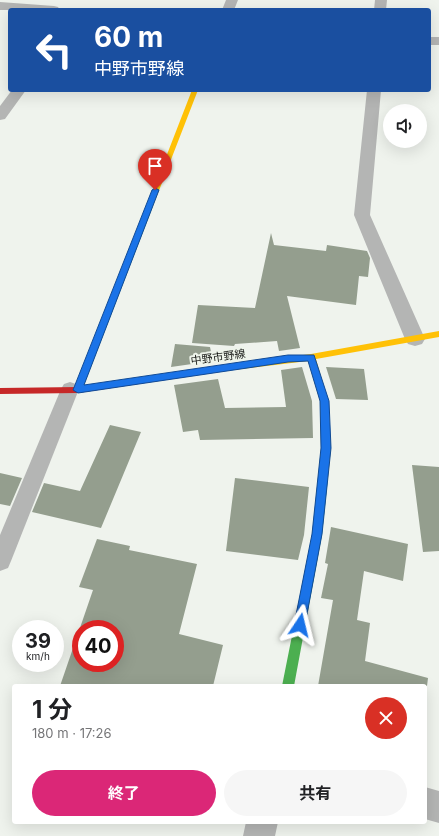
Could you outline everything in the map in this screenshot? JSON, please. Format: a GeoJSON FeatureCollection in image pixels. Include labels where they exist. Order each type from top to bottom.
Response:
{"type":"FeatureCollection","features":[{"type":"Feature","properties":{"kind":"street"},"geometry":{"type":"LineString","coordinates":[[0,6],[27,8]]}},
{"type":"Feature","properties":{"kind":"street"},"geometry":{"type":"LineString","coordinates":[[0,116],[18,92]]}},
{"type":"Feature","properties":{"kind":"street"},"geometry":{"type":"LineString","coordinates":[[74,389],[194,92]]}},
{"type":"Feature","properties":{"kind":"street"},"geometry":{"type":"LineString","coordinates":[[374,92],[362,215],[415,339]]}},
{"type":"Feature","properties":{"kind":"street","name":"中野市野線"},"geometry":{"type":"LineString","coordinates":[[0,391],[74,389],[288,358],[311,357],[439,334]]}},
{"type":"Feature","properties":{"kind":"street"},"geometry":{"type":"LineString","coordinates":[[288,684],[317,534],[326,448],[324,401],[311,357]]}},
{"type":"Feature","properties":{"kind":"street"},"geometry":{"type":"LineString","coordinates":[[427,804],[439,807]]}},
{"type":"Feature","properties":{"kind":"street"},"geometry":{"type":"LineString","coordinates":[[259,836],[262,824]]}},
{"type":"Feature","properties":{"kind":"lane"},"geometry":{"type":"LineString","coordinates":[[0,561],[74,389]]}},
{"type":"Feature","properties":{"kind":"building"},"geometry":{"type":"Polygon","coordinates":[[[271,233],[274,245],[326,251],[327,245],[367,251],[370,258],[368,277],[359,276],[356,305],[287,296],[300,348],[279,351],[277,341],[235,344],[234,346],[192,343],[198,305],[255,308],[271,233]]]}},
{"type":"Feature","properties":{"kind":"building"},"geometry":{"type":"Polygon","coordinates":[[[175,344],[210,347],[213,361],[171,367],[175,344]]]}},
{"type":"Feature","properties":{"kind":"building"},"geometry":{"type":"Polygon","coordinates":[[[302,367],[312,401],[313,438],[200,440],[198,430],[183,432],[174,385],[218,379],[225,408],[286,407],[281,370],[302,367]]]}},
{"type":"Feature","properties":{"kind":"building"},"geometry":{"type":"Polygon","coordinates":[[[326,367],[364,369],[368,400],[336,399],[326,367]]]}},
{"type":"Feature","properties":{"kind":"building"},"geometry":{"type":"Polygon","coordinates":[[[110,425],[141,432],[101,528],[32,512],[44,483],[80,491],[110,425]]]}},
{"type":"Feature","properties":{"kind":"building"},"geometry":{"type":"Polygon","coordinates":[[[412,465],[439,467],[439,551],[423,552],[412,465]]]}},
{"type":"Feature","properties":{"kind":"building"},"geometry":{"type":"Polygon","coordinates":[[[0,473],[22,478],[10,506],[0,504],[0,473]]]}},
{"type":"Feature","properties":{"kind":"building"},"geometry":{"type":"Polygon","coordinates":[[[235,478],[309,487],[304,535],[298,560],[226,551],[235,478]]]}},
{"type":"Feature","properties":{"kind":"building"},"geometry":{"type":"Polygon","coordinates":[[[331,527],[408,544],[403,581],[364,571],[357,620],[370,623],[365,661],[428,678],[427,686],[427,684],[318,684],[333,600],[321,598],[328,564],[325,563],[331,527]]]}},
{"type":"Feature","properties":{"kind":"building"},"geometry":{"type":"Polygon","coordinates":[[[97,539],[130,546],[129,550],[197,564],[179,634],[223,645],[213,684],[61,684],[72,651],[72,672],[124,672],[124,620],[83,620],[93,590],[79,587],[97,539]]]}},
{"type":"Feature","properties":{"kind":"traffic: fast"},"geometry":{"type":"LineString","coordinates":[[78,390],[150,206]]}},
{"type":"Feature","properties":{"kind":"traffic: fast"},"geometry":{"type":"LineString","coordinates":[[288,684],[317,535],[323,478]]}},
{"type":"Feature","properties":{"kind":"traffic: slow"},"geometry":{"type":"LineString","coordinates":[[150,206],[194,92]]}},
{"type":"Feature","properties":{"kind":"traffic: slow"},"geometry":{"type":"LineString","coordinates":[[225,368],[311,357],[439,334]]}},
{"type":"Feature","properties":{"kind":"traffic: slow"},"geometry":{"type":"LineString","coordinates":[[311,357],[324,401],[326,448],[323,478]]}},
{"type":"Feature","properties":{"kind":"traffic: jam"},"geometry":{"type":"LineString","coordinates":[[0,391],[78,390],[225,368]]}},
{"type":"Feature","properties":{"kind":"route"},"geometry":{"type":"LineString","coordinates":[[155,190],[78,390],[288,358],[311,357],[324,401],[326,448],[317,534],[300,625]]}}]}
